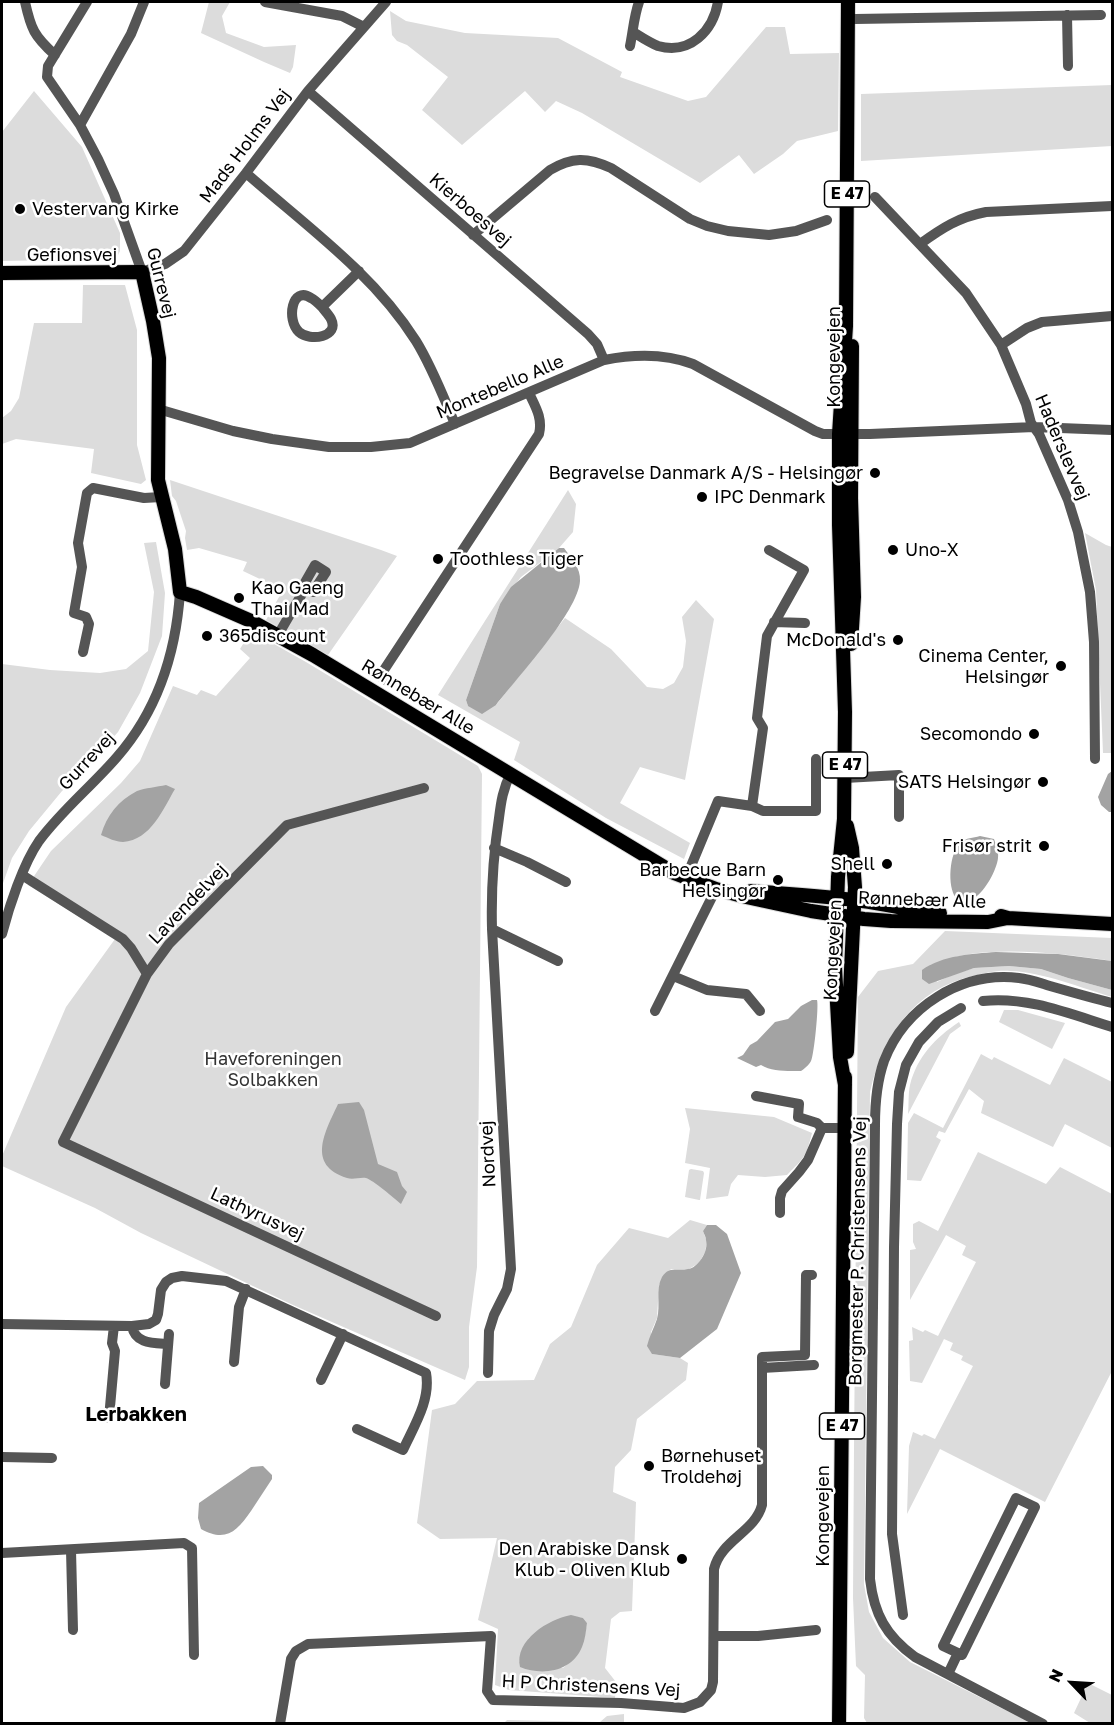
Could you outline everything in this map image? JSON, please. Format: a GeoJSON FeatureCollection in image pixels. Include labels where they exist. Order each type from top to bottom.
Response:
{"type":"FeatureCollection","features":[{"type":"Feature","properties":{"kind":"main road","name":"Kongevejen"},"geometry":{"type":"LineString","coordinates":[[848,2],[852,18]]}},
{"type":"Feature","properties":{"kind":"main road","name":"Kongevejen"},"geometry":{"type":"LineString","coordinates":[[839,1724],[844,1128],[847,1056],[845,712],[854,597],[851,498],[846,434],[852,18],[855,2]]}},
{"type":"Feature","properties":{"kind":"main road","name":"Gefionsvej"},"geometry":{"type":"LineString","coordinates":[[2,273],[142,272]]}},
{"type":"Feature","properties":{"kind":"main road","name":"Gurrevej"},"geometry":{"type":"LineString","coordinates":[[142,272],[159,358],[157,462],[161,497],[175,549],[180,592]]}},
{"type":"Feature","properties":{"kind":"main road","name":"Rønnebær Alle"},"geometry":{"type":"LineString","coordinates":[[180,592],[215,605],[278,635],[674,873],[748,890],[846,906],[891,921],[988,922],[1008,918]]}},
{"type":"Feature","properties":{"kind":"main road","name":"Kongevejen"},"geometry":{"type":"LineString","coordinates":[[845,1084],[840,1057],[836,997],[852,848],[846,823]]}},
{"type":"Feature","properties":{"kind":"main road","name":"Rønnebær Alle"},"geometry":{"type":"LineString","coordinates":[[687,875],[716,889],[746,897],[846,906],[893,906],[926,913],[995,914],[1008,918],[1113,924]]}},
{"type":"Feature","properties":{"kind":"street"},"geometry":{"type":"LineString","coordinates":[[25,2],[34,32],[55,55],[87,2]]}},
{"type":"Feature","properties":{"kind":"street"},"geometry":{"type":"LineString","coordinates":[[80,125],[131,34],[144,2]]}},
{"type":"Feature","properties":{"kind":"street"},"geometry":{"type":"LineString","coordinates":[[265,2],[342,16],[364,27]]}},
{"type":"Feature","properties":{"kind":"street","name":"Mads Holms Vej"},"geometry":{"type":"LineString","coordinates":[[142,272],[165,264],[184,251],[308,91],[386,2]]}},
{"type":"Feature","properties":{"kind":"street"},"geometry":{"type":"LineString","coordinates":[[630,46],[634,14],[639,2]]}},
{"type":"Feature","properties":{"kind":"street"},"geometry":{"type":"LineString","coordinates":[[633,32],[657,45],[681,46],[693,41],[707,29],[716,13],[718,2]]}},
{"type":"Feature","properties":{"kind":"street"},"geometry":{"type":"LineString","coordinates":[[1068,15],[1068,66]]}},
{"type":"Feature","properties":{"kind":"street"},"geometry":{"type":"LineString","coordinates":[[852,18],[1101,15]]}},
{"type":"Feature","properties":{"kind":"street","name":"Gurrevej"},"geometry":{"type":"LineString","coordinates":[[55,55],[48,66],[47,76],[80,125],[98,159],[114,194],[142,272]]}},
{"type":"Feature","properties":{"kind":"street","name":"Kierboesvej"},"geometry":{"type":"LineString","coordinates":[[308,91],[588,334],[597,344],[604,360]]}},
{"type":"Feature","properties":{"kind":"street"},"geometry":{"type":"LineString","coordinates":[[473,235],[550,170],[562,163],[577,159],[599,162],[690,219],[728,231],[769,235],[796,231],[826,220]]}},
{"type":"Feature","properties":{"kind":"street"},"geometry":{"type":"LineString","coordinates":[[246,173],[359,271],[395,312],[434,372],[455,424]]}},
{"type":"Feature","properties":{"kind":"street","name":"Haderslevvej"},"geometry":{"type":"LineString","coordinates":[[875,197],[966,294],[1001,345],[1034,427],[1068,500],[1078,532],[1090,592],[1094,642],[1095,759]]}},
{"type":"Feature","properties":{"kind":"street"},"geometry":{"type":"LineString","coordinates":[[920,244],[951,222],[968,215],[986,212],[1113,206]]}},
{"type":"Feature","properties":{"kind":"street"},"geometry":{"type":"LineString","coordinates":[[322,307],[359,271]]}},
{"type":"Feature","properties":{"kind":"street"},"geometry":{"type":"LineString","coordinates":[[1001,345],[1027,328],[1042,322],[1113,316]]}},
{"type":"Feature","properties":{"kind":"street","name":"Montebello Alle"},"geometry":{"type":"LineString","coordinates":[[158,409],[260,437],[329,447],[372,447],[410,443],[604,360],[623,356],[663,356],[693,364],[817,433],[846,434],[1034,427],[1113,430]]}},
{"type":"Feature","properties":{"kind":"street"},"geometry":{"type":"LineString","coordinates":[[381,677],[539,434],[540,417],[529,393]]}},
{"type":"Feature","properties":{"kind":"street"},"geometry":{"type":"LineString","coordinates":[[83,652],[89,624],[86,617],[74,613],[82,567],[78,543],[87,493],[93,488],[144,498],[161,497]]}},
{"type":"Feature","properties":{"kind":"street"},"geometry":{"type":"LineString","coordinates":[[752,806],[764,729],[757,718],[767,636],[804,570],[769,550]]}},
{"type":"Feature","properties":{"kind":"street"},"geometry":{"type":"LineString","coordinates":[[278,635],[306,587]]}},
{"type":"Feature","properties":{"kind":"street","name":"Gurrevej"},"geometry":{"type":"LineString","coordinates":[[2,934],[22,875],[38,843],[117,757],[146,717],[166,671],[174,645],[180,592]]}},
{"type":"Feature","properties":{"kind":"street"},"geometry":{"type":"LineString","coordinates":[[774,622],[806,623]]}},
{"type":"Feature","properties":{"kind":"street"},"geometry":{"type":"LineString","coordinates":[[687,875],[718,801],[752,806],[763,811],[816,811],[816,759]]}},
{"type":"Feature","properties":{"kind":"street","name":"Nordvej"},"geometry":{"type":"LineString","coordinates":[[488,1373],[489,1331],[507,1289],[511,1269],[491,883],[504,786],[511,773]]}},
{"type":"Feature","properties":{"kind":"street"},"geometry":{"type":"LineString","coordinates":[[845,778],[898,775],[899,817]]}},
{"type":"Feature","properties":{"kind":"street","name":"Lavendelvej"},"geometry":{"type":"LineString","coordinates":[[63,1142],[147,974],[169,945],[287,825],[424,788]]}},
{"type":"Feature","properties":{"kind":"street"},"geometry":{"type":"LineString","coordinates":[[494,848],[566,882]]}},
{"type":"Feature","properties":{"kind":"street"},"geometry":{"type":"LineString","coordinates":[[22,875],[123,939],[147,974]]}},
{"type":"Feature","properties":{"kind":"street"},"geometry":{"type":"LineString","coordinates":[[655,1011],[716,889]]}},
{"type":"Feature","properties":{"kind":"street"},"geometry":{"type":"LineString","coordinates":[[492,929],[558,961]]}},
{"type":"Feature","properties":{"kind":"street"},"geometry":{"type":"LineString","coordinates":[[673,976],[707,990],[746,994],[760,1011]]}},
{"type":"Feature","properties":{"kind":"street","name":"Borgmester P. Christensens Vej"},"geometry":{"type":"LineString","coordinates":[[1043,1724],[915,1657],[891,1636],[876,1609],[872,1594],[870,1579],[875,1125],[879,1078],[891,1046],[911,1017],[941,994],[960,985],[980,979],[1021,978],[1113,1003]]}},
{"type":"Feature","properties":{"kind":"street"},"geometry":{"type":"LineString","coordinates":[[1070,1014],[1077,994]]}},
{"type":"Feature","properties":{"kind":"street"},"geometry":{"type":"LineString","coordinates":[[983,1001],[999,999],[1028,1002],[1113,1027]]}},
{"type":"Feature","properties":{"kind":"street"},"geometry":{"type":"LineString","coordinates":[[903,1615],[892,1534],[893,1337],[899,1092],[901,1078],[912,1053],[928,1031],[961,1008]]}},
{"type":"Feature","properties":{"kind":"street"},"geometry":{"type":"LineString","coordinates":[[756,1096],[799,1104],[798,1117],[817,1123],[822,1128],[844,1128]]}},
{"type":"Feature","properties":{"kind":"street"},"geometry":{"type":"LineString","coordinates":[[875,1125],[897,1124]]}},
{"type":"Feature","properties":{"kind":"street"},"geometry":{"type":"LineString","coordinates":[[780,1213],[782,1191],[808,1160],[822,1128]]}},
{"type":"Feature","properties":{"kind":"street","name":"Lathyrusvej"},"geometry":{"type":"LineString","coordinates":[[63,1142],[436,1316]]}},
{"type":"Feature","properties":{"kind":"street"},"geometry":{"type":"LineString","coordinates":[[813,1275],[806,1275],[805,1355],[762,1357],[762,1368],[814,1365]]}},
{"type":"Feature","properties":{"kind":"street"},"geometry":{"type":"LineString","coordinates":[[2,1324],[132,1326],[149,1324],[156,1320],[161,1290],[172,1278],[182,1276],[226,1281],[426,1373],[427,1396],[403,1450],[357,1429]]}},
{"type":"Feature","properties":{"kind":"street"},"geometry":{"type":"LineString","coordinates":[[234,1362],[239,1307],[246,1289]]}},
{"type":"Feature","properties":{"kind":"street"},"geometry":{"type":"LineString","coordinates":[[110,1418],[115,1351],[112,1343],[114,1326]]}},
{"type":"Feature","properties":{"kind":"street"},"geometry":{"type":"LineString","coordinates":[[132,1326],[134,1335],[147,1342],[169,1339],[165,1384]]}},
{"type":"Feature","properties":{"kind":"street"},"geometry":{"type":"LineString","coordinates":[[321,1380],[343,1334]]}},
{"type":"Feature","properties":{"kind":"street"},"geometry":{"type":"LineString","coordinates":[[873,1338],[893,1337]]}},
{"type":"Feature","properties":{"kind":"street","name":"H P Christensens Vej"},"geometry":{"type":"LineString","coordinates":[[280,1724],[291,1659],[296,1651],[308,1644],[491,1636],[487,1691],[493,1700],[621,1703],[684,1708],[700,1702],[711,1690],[713,1682],[716,1560],[721,1552],[754,1520],[762,1505],[762,1368]]}},
{"type":"Feature","properties":{"kind":"street"},"geometry":{"type":"LineString","coordinates":[[2,1458],[52,1458]]}},
{"type":"Feature","properties":{"kind":"street"},"geometry":{"type":"LineString","coordinates":[[1016,1498],[1035,1507],[962,1655],[958,1653],[943,1646],[1016,1498]]}},
{"type":"Feature","properties":{"kind":"street"},"geometry":{"type":"LineString","coordinates":[[871,1532],[892,1534]]}},
{"type":"Feature","properties":{"kind":"street"},"geometry":{"type":"LineString","coordinates":[[2,1553],[184,1543],[192,1548],[194,1656]]}},
{"type":"Feature","properties":{"kind":"street"},"geometry":{"type":"LineString","coordinates":[[71,1550],[73,1630]]}},
{"type":"Feature","properties":{"kind":"street"},"geometry":{"type":"LineString","coordinates":[[714,1636],[758,1636],[816,1630]]}},
{"type":"Feature","properties":{"kind":"street"},"geometry":{"type":"LineString","coordinates":[[948,1674],[958,1653]]}},
{"type":"Feature","properties":{"kind":"green space"},"geometry":{"type":"Polygon","coordinates":[[[209,2],[230,2],[222,16],[226,33],[264,47],[296,45],[290,73],[201,33],[209,2]]]}},
{"type":"Feature","properties":{"kind":"green space"},"geometry":{"type":"Polygon","coordinates":[[[390,11],[406,21],[465,33],[558,38],[622,72],[620,77],[688,101],[706,97],[766,27],[785,27],[790,54],[839,53],[838,131],[797,141],[754,174],[739,155],[700,183],[582,113],[556,101],[545,112],[525,91],[462,145],[422,110],[448,77],[407,45],[397,41],[392,35],[390,11]]]}},
{"type":"Feature","properties":{"kind":"green space"},"geometry":{"type":"Polygon","coordinates":[[[1112,85],[1112,146],[861,161],[861,94],[1112,85]]]}},
{"type":"Feature","properties":{"kind":"green space"},"geometry":{"type":"Polygon","coordinates":[[[34,91],[82,147],[120,233],[120,251],[116,259],[2,261],[2,132],[34,91]]]}},
{"type":"Feature","properties":{"kind":"green space"},"geometry":{"type":"Polygon","coordinates":[[[83,285],[125,285],[137,330],[137,445],[146,480],[141,484],[91,473],[94,449],[16,439],[2,444],[2,418],[11,411],[19,398],[34,323],[82,323],[83,285]]]}},
{"type":"Feature","properties":{"kind":"green space"},"geometry":{"type":"Polygon","coordinates":[[[170,480],[397,556],[328,655],[266,620],[283,590],[243,571],[247,562],[199,548],[187,550],[186,531],[176,501],[172,496],[170,480]]]}},
{"type":"Feature","properties":{"kind":"green space"},"geometry":{"type":"Polygon","coordinates":[[[568,490],[576,504],[573,532],[559,548],[521,577],[500,604],[466,700],[468,706],[496,705],[565,618],[611,649],[647,687],[663,689],[674,683],[683,667],[686,641],[682,617],[696,600],[714,619],[685,780],[640,767],[620,803],[690,843],[684,859],[606,818],[514,760],[520,742],[438,695],[568,490]]]}},
{"type":"Feature","properties":{"kind":"green space"},"geometry":{"type":"Polygon","coordinates":[[[1085,533],[1112,547],[1112,753],[1103,753],[1096,590],[1085,533]]]}},
{"type":"Feature","properties":{"kind":"green space"},"geometry":{"type":"Polygon","coordinates":[[[156,542],[165,593],[162,636],[140,693],[118,732],[62,791],[29,831],[12,858],[2,886],[2,664],[100,673],[126,669],[148,651],[154,592],[144,543],[156,542]]]}},
{"type":"Feature","properties":{"kind":"green space","name":"Haveforeningen Solbakken"},"geometry":{"type":"Polygon","coordinates":[[[251,631],[478,766],[482,774],[477,1267],[469,1327],[469,1367],[465,1380],[293,1305],[141,1233],[95,1208],[2,1166],[2,1156],[66,1007],[115,939],[28,885],[51,851],[121,783],[140,761],[173,686],[197,695],[201,690],[216,696],[250,658],[240,649],[251,631]]]}},
{"type":"Feature","properties":{"kind":"green space"},"geometry":{"type":"Polygon","coordinates":[[[945,931],[1112,938],[1112,961],[1059,954],[987,952],[965,955],[930,965],[937,982],[974,968],[1009,966],[1041,969],[1112,990],[1112,997],[1049,977],[1023,972],[992,972],[952,982],[918,1004],[904,1018],[883,1052],[870,1092],[864,1584],[869,1612],[883,1638],[910,1662],[1031,1723],[867,1723],[864,1718],[865,1675],[856,1666],[853,1598],[858,997],[878,971],[913,964],[945,931]]]}},
{"type":"Feature","properties":{"kind":"green space"},"geometry":{"type":"Polygon","coordinates":[[[1004,1010],[1018,1010],[1065,1023],[1052,1049],[999,1022],[1004,1010]]]}},
{"type":"Feature","properties":{"kind":"green space"},"geometry":{"type":"Polygon","coordinates":[[[959,1022],[961,1026],[950,1034],[908,1114],[910,1085],[917,1066],[928,1049],[959,1022]]]}},
{"type":"Feature","properties":{"kind":"green space"},"geometry":{"type":"Polygon","coordinates":[[[981,1054],[992,1060],[994,1057],[1050,1085],[1064,1058],[1112,1082],[1112,1148],[1065,1124],[1053,1147],[981,1113],[984,1101],[969,1089],[945,1133],[939,1131],[936,1137],[941,1140],[921,1181],[907,1180],[908,1123],[914,1113],[943,1128],[981,1054]]]}},
{"type":"Feature","properties":{"kind":"green space"},"geometry":{"type":"Polygon","coordinates":[[[685,1108],[774,1117],[812,1133],[804,1157],[787,1175],[765,1177],[738,1175],[731,1184],[728,1196],[706,1199],[710,1168],[685,1163],[690,1129],[685,1108]]]}},
{"type":"Feature","properties":{"kind":"green space"},"geometry":{"type":"Polygon","coordinates":[[[978,1152],[1046,1184],[1060,1167],[1112,1194],[1112,1371],[1045,1502],[940,1449],[907,1514],[909,1446],[913,1432],[935,1439],[973,1366],[961,1360],[963,1356],[950,1350],[953,1343],[944,1339],[922,1383],[910,1381],[909,1341],[913,1340],[912,1327],[938,1336],[976,1262],[962,1255],[966,1246],[946,1235],[910,1300],[910,1250],[916,1249],[913,1242],[913,1224],[919,1221],[938,1231],[978,1152]]]}},
{"type":"Feature","properties":{"kind":"green space"},"geometry":{"type":"Polygon","coordinates":[[[691,1169],[704,1173],[700,1200],[685,1197],[691,1169]]]}},
{"type":"Feature","properties":{"kind":"green space"},"geometry":{"type":"Polygon","coordinates":[[[690,1220],[707,1225],[703,1231],[707,1242],[705,1252],[699,1263],[689,1269],[671,1269],[659,1285],[657,1318],[651,1332],[652,1354],[680,1358],[688,1363],[686,1380],[637,1419],[631,1450],[615,1467],[613,1492],[636,1502],[632,1611],[620,1612],[611,1619],[605,1668],[616,1682],[615,1698],[509,1690],[495,1685],[498,1629],[478,1620],[497,1538],[440,1539],[417,1523],[432,1410],[455,1404],[477,1381],[534,1380],[550,1344],[571,1327],[597,1265],[629,1228],[668,1238],[690,1220]],[[571,1616],[529,1638],[519,1662],[563,1668],[574,1658],[582,1643],[587,1623],[583,1618],[571,1616]]]}},
{"type":"Feature","properties":{"kind":"green space"},"geometry":{"type":"Polygon","coordinates":[[[1088,1683],[1112,1695],[1112,1723],[1090,1723],[1074,1713],[1088,1683]]]}},
{"type":"Feature","properties":{"kind":"green space"},"geometry":{"type":"Polygon","coordinates":[[[624,1714],[624,1723],[504,1723],[507,1720],[600,1722],[607,1716],[624,1714]]]}},
{"type":"Feature","properties":{"kind":"shaded area"},"geometry":{"type":"Polygon","coordinates":[[[559,548],[564,548],[579,572],[580,581],[577,594],[558,627],[531,662],[496,705],[482,714],[468,706],[466,700],[500,604],[511,587],[559,548]]]}},
{"type":"Feature","properties":{"kind":"shaded area"},"geometry":{"type":"Polygon","coordinates":[[[1112,771],[1112,812],[1109,812],[1101,805],[1098,797],[1108,774],[1112,771]]]}},
{"type":"Feature","properties":{"kind":"shaded area"},"geometry":{"type":"Polygon","coordinates":[[[166,785],[175,789],[149,830],[133,840],[123,842],[101,835],[106,821],[124,799],[137,791],[166,785]]]}},
{"type":"Feature","properties":{"kind":"shaded area"},"geometry":{"type":"Polygon","coordinates":[[[980,836],[994,839],[998,855],[997,863],[990,880],[978,895],[965,900],[956,898],[950,878],[954,853],[961,842],[980,836]]]}},
{"type":"Feature","properties":{"kind":"shaded area"},"geometry":{"type":"Polygon","coordinates":[[[996,952],[1058,954],[1112,961],[1112,990],[1041,969],[1009,966],[974,968],[929,984],[922,979],[922,970],[939,961],[958,956],[996,952]]]}},
{"type":"Feature","properties":{"kind":"shaded area"},"geometry":{"type":"Polygon","coordinates":[[[817,1000],[815,1041],[811,1061],[804,1069],[786,1071],[761,1065],[756,1067],[737,1058],[743,1055],[750,1045],[775,1022],[788,1019],[801,1006],[817,1000]]]}},
{"type":"Feature","properties":{"kind":"shaded area"},"geometry":{"type":"Polygon","coordinates":[[[359,1102],[364,1110],[378,1164],[397,1172],[407,1192],[401,1204],[369,1179],[349,1179],[334,1172],[326,1165],[322,1147],[324,1136],[338,1104],[359,1102]]]}},
{"type":"Feature","properties":{"kind":"shaded area"},"geometry":{"type":"Polygon","coordinates":[[[707,1225],[716,1225],[727,1234],[741,1273],[717,1329],[680,1358],[652,1354],[647,1346],[657,1319],[662,1277],[670,1270],[692,1268],[699,1262],[706,1249],[703,1231],[707,1225]]]}},
{"type":"Feature","properties":{"kind":"shaded area"},"geometry":{"type":"Polygon","coordinates":[[[263,1466],[272,1475],[272,1479],[241,1524],[224,1535],[201,1529],[198,1518],[199,1503],[251,1467],[263,1466]]]}},
{"type":"Feature","properties":{"kind":"shaded area"},"geometry":{"type":"Polygon","coordinates":[[[571,1615],[583,1618],[587,1623],[582,1647],[571,1662],[556,1670],[547,1671],[520,1667],[522,1648],[535,1632],[553,1621],[571,1615]]]}},
{"type":"Feature","properties":{"kind":"place","name":"Vestervang Kirke"},"geometry":{"type":"Point","coordinates":[20,209]}},
{"type":"Feature","properties":{"kind":"place","name":"Begravelse Danmark A/S - Helsingør"},"geometry":{"type":"Point","coordinates":[875,473]}},
{"type":"Feature","properties":{"kind":"place","name":"IPC Denmark"},"geometry":{"type":"Point","coordinates":[702,497]}},
{"type":"Feature","properties":{"kind":"place","name":"Uno-X"},"geometry":{"type":"Point","coordinates":[893,550]}},
{"type":"Feature","properties":{"kind":"place","name":"Toothless Tiger"},"geometry":{"type":"Point","coordinates":[438,559]}},
{"type":"Feature","properties":{"kind":"place","name":"Kao Gaeng Thai Mad"},"geometry":{"type":"Point","coordinates":[239,598]}},
{"type":"Feature","properties":{"kind":"place","name":"365discount"},"geometry":{"type":"Point","coordinates":[207,636]}},
{"type":"Feature","properties":{"kind":"place","name":"McDonald's"},"geometry":{"type":"Point","coordinates":[898,640]}},
{"type":"Feature","properties":{"kind":"place","name":"Cinema Center, Helsingør"},"geometry":{"type":"Point","coordinates":[1061,666]}},
{"type":"Feature","properties":{"kind":"place","name":"Secomondo"},"geometry":{"type":"Point","coordinates":[1034,734]}},
{"type":"Feature","properties":{"kind":"place","name":"SATS Helsingør"},"geometry":{"type":"Point","coordinates":[1043,782]}},
{"type":"Feature","properties":{"kind":"place","name":"Frisør strit"},"geometry":{"type":"Point","coordinates":[1044,846]}},
{"type":"Feature","properties":{"kind":"place","name":"Shell"},"geometry":{"type":"Point","coordinates":[887,864]}},
{"type":"Feature","properties":{"kind":"place","name":"Barbecue Barn Helsingør"},"geometry":{"type":"Point","coordinates":[778,880]}},
{"type":"Feature","properties":{"kind":"place","name":"Børnehuset Troldehøj"},"geometry":{"type":"Point","coordinates":[649,1466]}},
{"type":"Feature","properties":{"kind":"place","name":"Den Arabiske Dansk Klub - Oliven Klub"},"geometry":{"type":"Point","coordinates":[682,1559]}},
{"type":"Feature","properties":{"kind":"district","name":"Lerbakken"},"geometry":{"type":"Point","coordinates":[136,1415]}}]}
